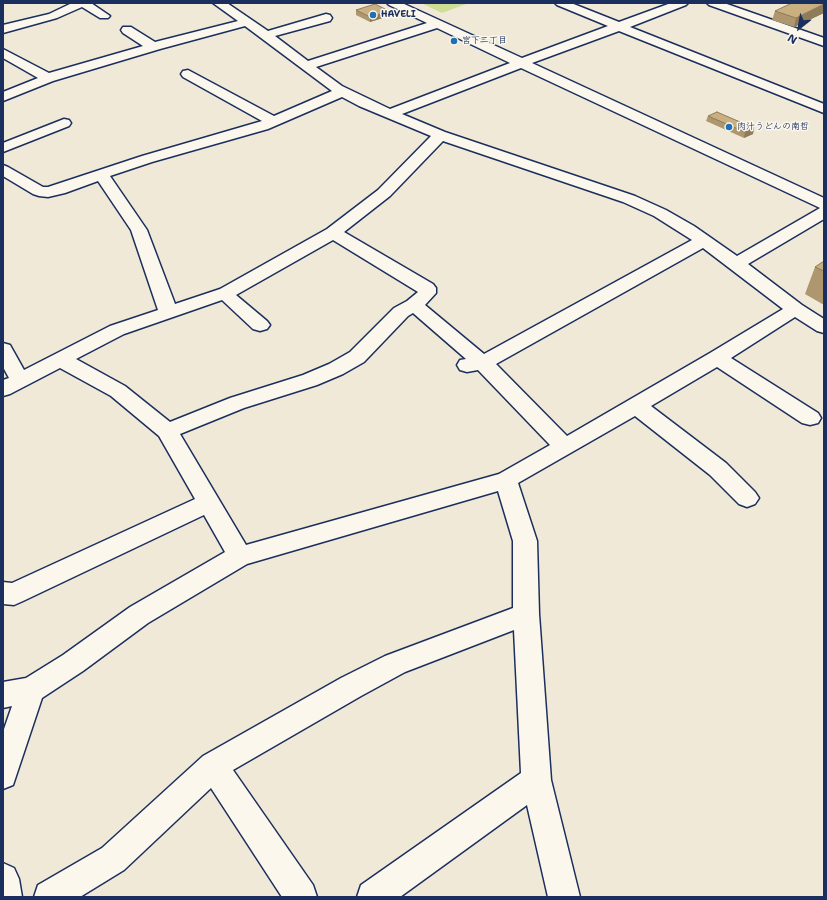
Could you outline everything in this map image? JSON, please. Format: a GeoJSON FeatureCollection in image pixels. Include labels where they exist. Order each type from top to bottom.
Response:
{"type":"FeatureCollection","features":[{"type":"Feature","properties":{"kind":"street"},"geometry":{"type":"LineString","coordinates":[[3,29],[53,16],[83,3],[104,16]]}},
{"type":"Feature","properties":{"kind":"street"},"geometry":{"type":"LineString","coordinates":[[219,3],[308,65],[342,92],[440,135],[496,152],[629,199],[660,213],[688,230],[795,309],[824,327]]}},
{"type":"Feature","properties":{"kind":"street"},"geometry":{"type":"LineString","coordinates":[[393,3],[824,204]]}},
{"type":"Feature","properties":{"kind":"street"},"geometry":{"type":"LineString","coordinates":[[561,3],[824,109]]}},
{"type":"Feature","properties":{"kind":"street"},"geometry":{"type":"LineString","coordinates":[[390,114],[682,3]]}},
{"type":"Feature","properties":{"kind":"street"},"geometry":{"type":"LineString","coordinates":[[713,3],[824,42]]}},
{"type":"Feature","properties":{"kind":"street"},"geometry":{"type":"LineString","coordinates":[[266,35],[326,18]]}},
{"type":"Feature","properties":{"kind":"street"},"geometry":{"type":"LineString","coordinates":[[3,97],[48,78],[154,47],[248,22]]}},
{"type":"Feature","properties":{"kind":"street"},"geometry":{"type":"LineString","coordinates":[[308,65],[438,24]]}},
{"type":"Feature","properties":{"kind":"street"},"geometry":{"type":"LineString","coordinates":[[126,30],[154,47]]}},
{"type":"Feature","properties":{"kind":"street"},"geometry":{"type":"LineString","coordinates":[[3,53],[48,78]]}},
{"type":"Feature","properties":{"kind":"street"},"geometry":{"type":"LineString","coordinates":[[188,74],[256,113],[274,121]]}},
{"type":"Feature","properties":{"kind":"street"},"geometry":{"type":"LineString","coordinates":[[3,170],[39,191],[48,192],[59,190],[101,174],[221,139],[274,121],[342,92]]}},
{"type":"Feature","properties":{"kind":"street"},"geometry":{"type":"LineString","coordinates":[[3,148],[64,123]]}},
{"type":"Feature","properties":{"kind":"street"},"geometry":{"type":"LineString","coordinates":[[3,389],[117,330],[226,293],[333,233],[384,193],[440,135]]}},
{"type":"Feature","properties":{"kind":"street"},"geometry":{"type":"LineString","coordinates":[[101,174],[139,230],[168,312]]}},
{"type":"Feature","properties":{"kind":"street"},"geometry":{"type":"LineString","coordinates":[[736,264],[824,212]]}},
{"type":"Feature","properties":{"kind":"street"},"geometry":{"type":"LineString","coordinates":[[167,431],[237,403],[310,380],[336,369],[358,357],[401,312],[414,305],[427,293],[427,288],[333,233]]}},
{"type":"Feature","properties":{"kind":"street"},"geometry":{"type":"LineString","coordinates":[[475,364],[703,241]]}},
{"type":"Feature","properties":{"kind":"street"},"geometry":{"type":"LineString","coordinates":[[226,293],[260,324]]}},
{"type":"Feature","properties":{"kind":"street"},"geometry":{"type":"LineString","coordinates":[[414,305],[565,447]]}},
{"type":"Feature","properties":{"kind":"street"},"geometry":{"type":"LineString","coordinates":[[3,695],[30,690],[74,663],[139,615],[240,556],[506,480],[717,358],[795,309]]}},
{"type":"Feature","properties":{"kind":"street"},"geometry":{"type":"LineString","coordinates":[[3,348],[20,380]]}},
{"type":"Feature","properties":{"kind":"street"},"geometry":{"type":"LineString","coordinates":[[717,358],[810,418]]}},
{"type":"Feature","properties":{"kind":"street"},"geometry":{"type":"LineString","coordinates":[[60,359],[118,391],[167,431],[240,556]]}},
{"type":"Feature","properties":{"kind":"street"},"geometry":{"type":"LineString","coordinates":[[635,405],[718,469],[747,498]]}},
{"type":"Feature","properties":{"kind":"street"},"geometry":{"type":"LineString","coordinates":[[506,480],[525,541],[526,614],[536,780],[564,897]]}},
{"type":"Feature","properties":{"kind":"street"},"geometry":{"type":"LineString","coordinates":[[3,593],[14,594],[208,503]]}},
{"type":"Feature","properties":{"kind":"street"},"geometry":{"type":"LineString","coordinates":[[50,897],[113,859],[214,766],[351,687],[395,664],[526,614]]}},
{"type":"Feature","properties":{"kind":"street"},"geometry":{"type":"LineString","coordinates":[[3,775],[30,690]]}},
{"type":"Feature","properties":{"kind":"street"},"geometry":{"type":"LineString","coordinates":[[214,766],[301,897]]}},
{"type":"Feature","properties":{"kind":"street"},"geometry":{"type":"LineString","coordinates":[[373,897],[536,780]]}},
{"type":"Feature","properties":{"kind":"street"},"geometry":{"type":"LineString","coordinates":[[3,879],[6,897]]}},
{"type":"Feature","properties":{"kind":"green space"},"geometry":{"type":"Polygon","coordinates":[[[421,3],[469,3],[442,13],[421,3]]]}},
{"type":"Feature","properties":{"kind":"building"},"geometry":{"type":"Polygon","coordinates":[[[792,3],[824,4],[796,18],[775,11],[792,3]]]}},
{"type":"Feature","properties":{"kind":"building"},"geometry":{"type":"Polygon","coordinates":[[[375,4],[389,11],[370,17],[356,10],[375,4]]]}},
{"type":"Feature","properties":{"kind":"building"},"geometry":{"type":"Polygon","coordinates":[[[717,112],[754,128],[745,132],[708,116],[717,112]]]}},
{"type":"Feature","properties":{"kind":"building"},"geometry":{"type":"Polygon","coordinates":[[[824,261],[824,271],[815,267],[824,261]]]}},
{"type":"Feature","properties":{"kind":"place","name":"HAVELI"},"geometry":{"type":"Point","coordinates":[373,15]}},
{"type":"Feature","properties":{"kind":"place","name":"宮下二丁目"},"geometry":{"type":"Point","coordinates":[454,41]}},
{"type":"Feature","properties":{"kind":"place","name":"肉汁うどんの南哲"},"geometry":{"type":"Point","coordinates":[729,127]}}]}
